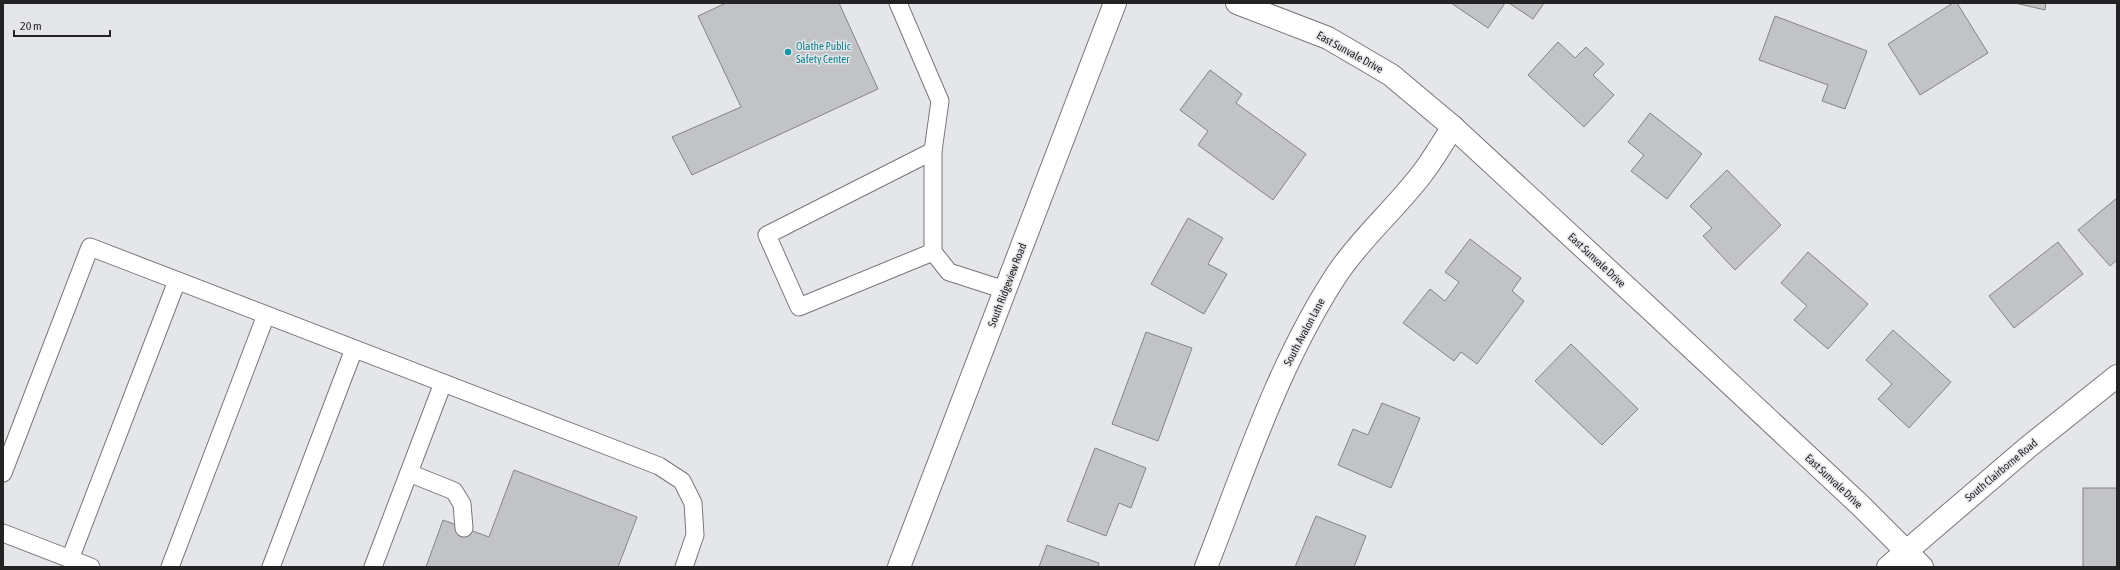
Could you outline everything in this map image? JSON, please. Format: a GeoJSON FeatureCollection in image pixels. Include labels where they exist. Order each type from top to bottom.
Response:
{"type":"FeatureCollection","features":[{"type":"Feature","properties":{"kind":"street","name":"South Ridgeview Road"},"geometry":{"type":"LineString","coordinates":[[898,567],[1115,3]]}},
{"type":"Feature","properties":{"kind":"street","name":"East Sunvale Drive"},"geometry":{"type":"LineString","coordinates":[[1237,3],[1328,38],[1391,75],[1452,127],[1672,329],[1922,567]]}},
{"type":"Feature","properties":{"kind":"street","name":"South Avalon Lane"},"geometry":{"type":"LineString","coordinates":[[1206,567],[1278,382],[1306,324],[1338,273],[1377,224],[1421,175],[1452,127]]}},
{"type":"Feature","properties":{"kind":"street","name":"South Clairborne Road"},"geometry":{"type":"LineString","coordinates":[[1888,567],[2027,448],[2117,376]]}},
{"type":"Feature","properties":{"kind":"lane"},"geometry":{"type":"LineString","coordinates":[[898,3],[940,101],[933,151],[933,252],[949,272],[1005,290]]}},
{"type":"Feature","properties":{"kind":"lane"},"geometry":{"type":"LineString","coordinates":[[933,151],[767,235],[799,307],[933,252]]}},
{"type":"Feature","properties":{"kind":"lane"},"geometry":{"type":"LineString","coordinates":[[3,473],[90,247],[659,466],[682,481],[693,503],[695,535],[684,567]]}},
{"type":"Feature","properties":{"kind":"lane"},"geometry":{"type":"LineString","coordinates":[[70,559],[177,281]]}},
{"type":"Feature","properties":{"kind":"lane"},"geometry":{"type":"LineString","coordinates":[[170,567],[266,315]]}},
{"type":"Feature","properties":{"kind":"lane"},"geometry":{"type":"LineString","coordinates":[[271,567],[354,349]]}},
{"type":"Feature","properties":{"kind":"lane"},"geometry":{"type":"LineString","coordinates":[[373,567],[443,383]]}},
{"type":"Feature","properties":{"kind":"lane"},"geometry":{"type":"LineString","coordinates":[[409,473],[454,491],[462,504],[464,528]]}},
{"type":"Feature","properties":{"kind":"lane"},"geometry":{"type":"LineString","coordinates":[[3,533],[91,567]]}},
{"type":"Feature","properties":{"kind":"building","name":"Olathe Public Safety Center"},"geometry":{"type":"Polygon","coordinates":[[[726,3],[839,3],[878,89],[692,175],[672,137],[741,107],[698,16],[726,3]]]}},
{"type":"Feature","properties":{"kind":"building"},"geometry":{"type":"Polygon","coordinates":[[[1451,3],[1505,3],[1488,28],[1451,3]]]}},
{"type":"Feature","properties":{"kind":"building"},"geometry":{"type":"Polygon","coordinates":[[[1509,3],[1544,3],[1533,19],[1509,3]]]}},
{"type":"Feature","properties":{"kind":"building"},"geometry":{"type":"Polygon","coordinates":[[[1953,3],[1957,3],[1988,53],[1920,95],[1888,44],[1953,3]]]}},
{"type":"Feature","properties":{"kind":"building"},"geometry":{"type":"Polygon","coordinates":[[[2015,3],[2046,3],[2045,10],[2015,3]]]}},
{"type":"Feature","properties":{"kind":"building"},"geometry":{"type":"Polygon","coordinates":[[[1775,16],[1867,51],[1845,109],[1822,101],[1828,85],[1759,60],[1775,16]]]}},
{"type":"Feature","properties":{"kind":"building"},"geometry":{"type":"Polygon","coordinates":[[[1558,42],[1575,58],[1586,47],[1604,64],[1593,75],[1614,95],[1584,127],[1528,75],[1558,42]]]}},
{"type":"Feature","properties":{"kind":"building"},"geometry":{"type":"Polygon","coordinates":[[[1210,70],[1242,94],[1236,103],[1306,154],[1273,200],[1198,145],[1208,131],[1180,110],[1210,70]]]}},
{"type":"Feature","properties":{"kind":"building"},"geometry":{"type":"Polygon","coordinates":[[[1650,113],[1702,154],[1667,199],[1631,171],[1644,155],[1628,142],[1650,113]]]}},
{"type":"Feature","properties":{"kind":"building"},"geometry":{"type":"Polygon","coordinates":[[[1727,170],[1781,225],[1735,270],[1703,236],[1712,228],[1690,206],[1727,170]]]}},
{"type":"Feature","properties":{"kind":"building"},"geometry":{"type":"Polygon","coordinates":[[[2117,198],[2117,260],[2110,266],[2078,230],[2117,198]]]}},
{"type":"Feature","properties":{"kind":"building"},"geometry":{"type":"Polygon","coordinates":[[[1188,218],[1223,238],[1208,264],[1227,274],[1204,314],[1151,284],[1188,218]]]}},
{"type":"Feature","properties":{"kind":"building"},"geometry":{"type":"Polygon","coordinates":[[[1470,239],[1521,278],[1512,291],[1524,301],[1477,364],[1461,352],[1454,361],[1403,323],[1430,289],[1445,301],[1459,282],[1445,272],[1470,239]]]}},
{"type":"Feature","properties":{"kind":"building"},"geometry":{"type":"Polygon","coordinates":[[[2058,242],[2083,274],[2014,328],[1989,296],[2058,242]]]}},
{"type":"Feature","properties":{"kind":"building"},"geometry":{"type":"Polygon","coordinates":[[[1808,252],[1868,304],[1828,349],[1794,320],[1807,306],[1781,283],[1808,252]]]}},
{"type":"Feature","properties":{"kind":"building"},"geometry":{"type":"Polygon","coordinates":[[[1893,330],[1951,382],[1909,428],[1878,399],[1892,384],[1866,360],[1893,330]]]}},
{"type":"Feature","properties":{"kind":"building"},"geometry":{"type":"Polygon","coordinates":[[[1146,332],[1192,348],[1158,441],[1112,424],[1146,332]]]}},
{"type":"Feature","properties":{"kind":"building"},"geometry":{"type":"Polygon","coordinates":[[[1571,344],[1638,409],[1602,445],[1535,381],[1571,344]]]}},
{"type":"Feature","properties":{"kind":"building"},"geometry":{"type":"Polygon","coordinates":[[[1382,403],[1420,418],[1391,488],[1338,465],[1353,429],[1368,435],[1382,403]]]}},
{"type":"Feature","properties":{"kind":"building"},"geometry":{"type":"Polygon","coordinates":[[[1095,448],[1146,468],[1131,508],[1119,503],[1106,536],[1067,521],[1095,448]]]}},
{"type":"Feature","properties":{"kind":"building"},"geometry":{"type":"Polygon","coordinates":[[[514,470],[637,517],[618,567],[426,567],[443,520],[489,537],[514,470]]]}},
{"type":"Feature","properties":{"kind":"building"},"geometry":{"type":"Polygon","coordinates":[[[2083,488],[2117,488],[2117,567],[2083,567],[2083,488]]]}},
{"type":"Feature","properties":{"kind":"building"},"geometry":{"type":"Polygon","coordinates":[[[1316,516],[1366,536],[1354,567],[1295,567],[1316,516]]]}},
{"type":"Feature","properties":{"kind":"building"},"geometry":{"type":"Polygon","coordinates":[[[1047,545],[1099,563],[1098,567],[1039,567],[1047,545]]]}},
{"type":"Feature","properties":{"kind":"place","name":"Olathe Public Safety Center"},"geometry":{"type":"Point","coordinates":[788,52]}}]}
